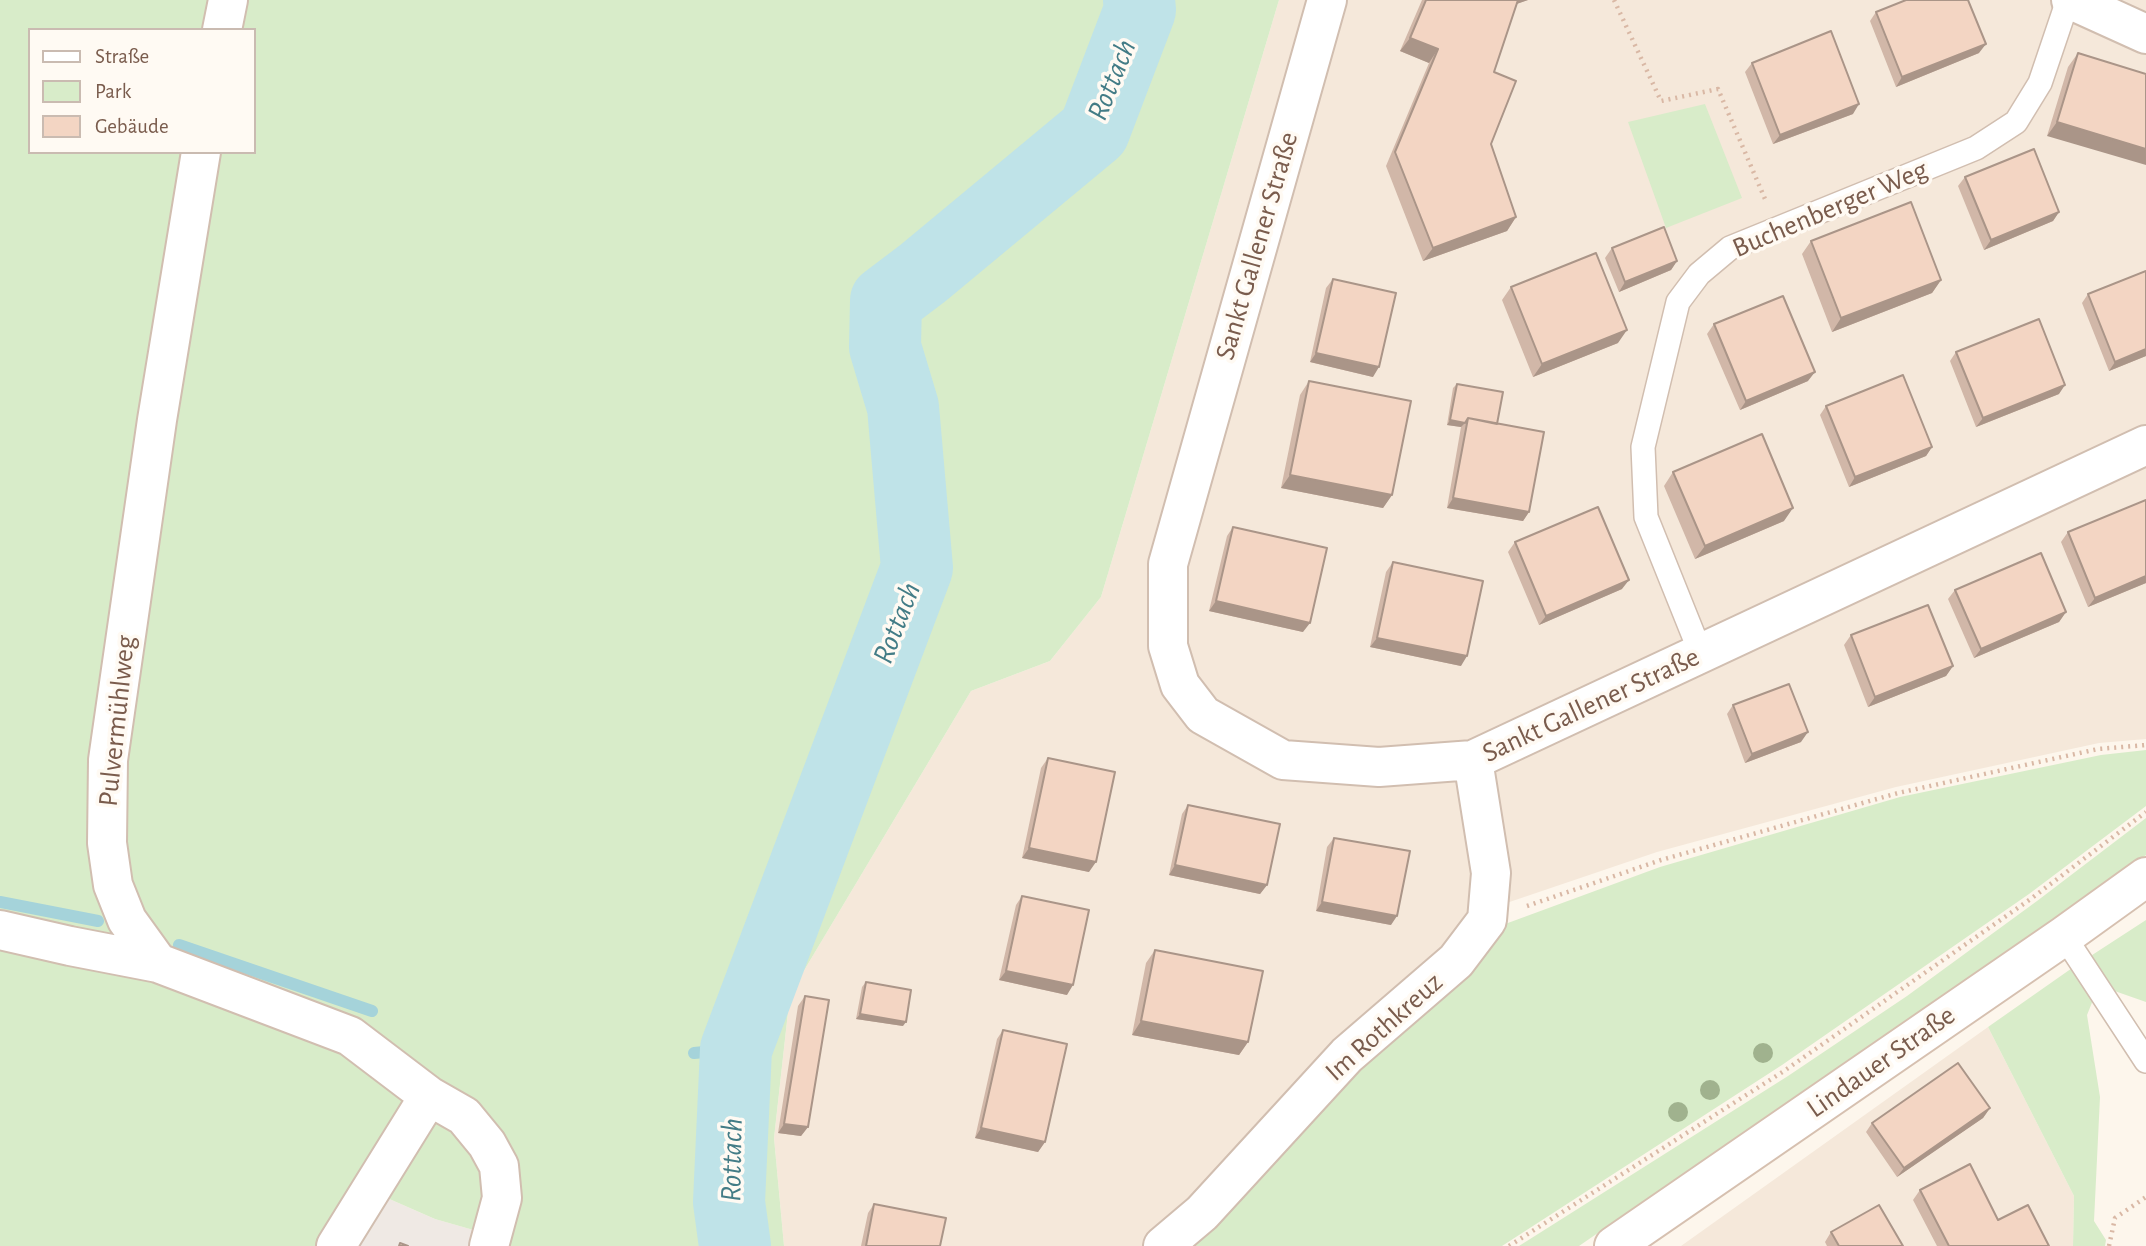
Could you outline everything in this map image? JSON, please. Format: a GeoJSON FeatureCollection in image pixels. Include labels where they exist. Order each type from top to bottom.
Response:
{"type":"FeatureCollection","features":[{"type":"Feature","properties":{"kind":"street"},"geometry":{"type":"LineString","coordinates":[[222,28],[228,0]]}},
{"type":"Feature","properties":{"kind":"street","name":"Sankt Gallener Straße"},"geometry":{"type":"LineString","coordinates":[[1327,0],[1168,564],[1168,646],[1180,685],[1203,715],[1283,760],[1379,767],[1473,760],[2146,445]]}},
{"type":"Feature","properties":{"kind":"street"},"geometry":{"type":"LineString","coordinates":[[2069,0],[2146,34]]}},
{"type":"Feature","properties":{"kind":"street","name":"Pulvermühlweg"},"geometry":{"type":"LineString","coordinates":[[158,963],[127,920],[113,885],[107,843],[108,760],[157,420],[201,154]]}},
{"type":"Feature","properties":{"kind":"street"},"geometry":{"type":"LineString","coordinates":[[1473,760],[1491,873],[1487,919]]}},
{"type":"Feature","properties":{"kind":"street","name":"Lindauer Straße"},"geometry":{"type":"LineString","coordinates":[[1614,1246],[2146,877]]}},
{"type":"Feature","properties":{"kind":"street","name":"Im Rothkreuz"},"geometry":{"type":"LineString","coordinates":[[1163,1246],[1202,1213],[1348,1055],[1456,961],[1487,919]]}},
{"type":"Feature","properties":{"kind":"street"},"geometry":{"type":"LineString","coordinates":[[0,930],[158,963],[350,1036],[429,1096],[464,1116],[487,1144],[499,1166],[502,1198],[489,1246]]}},
{"type":"Feature","properties":{"kind":"street"},"geometry":{"type":"LineString","coordinates":[[336,1246],[429,1096]]}},
{"type":"Feature","properties":{"kind":"lane","name":"Buchenberger Weg"},"geometry":{"type":"LineString","coordinates":[[1701,654],[1646,517],[1643,447],[1678,302],[1699,274],[1730,248],[1976,148],[2015,122],[2040,83],[2069,0]]}},
{"type":"Feature","properties":{"kind":"lane"},"geometry":{"type":"LineString","coordinates":[[2064,936],[2146,1061]]}},
{"type":"Feature","properties":{"kind":"path"},"geometry":{"type":"LineString","coordinates":[[1614,0],[1661,101],[1718,89],[1778,229]]}},
{"type":"Feature","properties":{"kind":"path"},"geometry":{"type":"LineString","coordinates":[[1487,919],[1661,860],[1898,793],[2098,749],[2146,745]]}},
{"type":"Feature","properties":{"kind":"path"},"geometry":{"type":"LineString","coordinates":[[1509,1246],[1784,1071],[2032,898],[2146,812]]}},
{"type":"Feature","properties":{"kind":"path"},"geometry":{"type":"LineString","coordinates":[[2109,1246],[2115,1218],[2146,1197]]}},
{"type":"Feature","properties":{"kind":"shaded area"},"geometry":{"type":"Polygon","coordinates":[[[1279,0],[2146,0],[2146,739],[2099,743],[1896,787],[1657,852],[1480,912],[1149,1246],[784,1246],[774,1138],[790,994],[971,691],[1050,661],[1101,597],[1279,0]]]}},
{"type":"Feature","properties":{"kind":"shaded area"},"geometry":{"type":"Polygon","coordinates":[[[1988,1027],[2074,1196],[2073,1246],[1681,1246],[1988,1027]]]}},
{"type":"Feature","properties":{"kind":"shaded area"},"geometry":{"type":"Polygon","coordinates":[[[378,1194],[435,1219],[484,1233],[497,1246],[346,1246],[378,1194]]]}},
{"type":"Feature","properties":{"kind":"green space"},"geometry":{"type":"Polygon","coordinates":[[[0,0],[215,0],[210,28],[28,28],[28,154],[190,154],[94,760],[135,950],[0,919],[0,0]]]}},
{"type":"Feature","properties":{"kind":"green space"},"geometry":{"type":"Polygon","coordinates":[[[237,0],[1279,0],[1101,597],[1050,661],[971,691],[790,994],[774,1138],[784,1246],[497,1246],[493,1136],[171,954],[137,914],[117,842],[121,759],[211,154],[256,154],[256,28],[232,28],[237,0]]]}},
{"type":"Feature","properties":{"kind":"green space"},"geometry":{"type":"Polygon","coordinates":[[[1705,104],[1742,198],[1666,228],[1628,122],[1705,104]]]}},
{"type":"Feature","properties":{"kind":"green space"},"geometry":{"type":"Polygon","coordinates":[[[2146,750],[2146,806],[2029,894],[1782,1065],[1502,1246],[1177,1246],[1497,927],[1660,867],[1900,797],[2101,755],[2146,750]]]}},
{"type":"Feature","properties":{"kind":"green space"},"geometry":{"type":"Polygon","coordinates":[[[2146,818],[2146,855],[1579,1246],[1519,1246],[1788,1076],[1907,996],[2146,818]]]}},
{"type":"Feature","properties":{"kind":"green space"},"geometry":{"type":"Polygon","coordinates":[[[2146,920],[2146,1002],[2106,988],[2086,959],[2146,920]]]}},
{"type":"Feature","properties":{"kind":"green space"},"geometry":{"type":"Polygon","coordinates":[[[0,941],[146,969],[347,1044],[418,1100],[329,1246],[0,1246],[0,941]]]}},
{"type":"Feature","properties":{"kind":"green space"},"geometry":{"type":"Polygon","coordinates":[[[2075,966],[2095,995],[2087,1015],[2100,1097],[2094,1221],[2106,1240],[2105,1246],[2073,1246],[2074,1196],[1988,1027],[2075,966]]]}},
{"type":"Feature","properties":{"kind":"green space"},"geometry":{"type":"Polygon","coordinates":[[[432,1106],[483,1149],[484,1233],[435,1219],[378,1194],[432,1106]]]}},
{"type":"Feature","properties":{"kind":"building"},"geometry":{"type":"Polygon","coordinates":[[[1426,0],[1518,0],[1494,72],[1516,81],[1491,144],[1516,217],[1433,248],[1395,152],[1438,49],[1410,38],[1426,0]]]}},
{"type":"Feature","properties":{"kind":"building"},"geometry":{"type":"Polygon","coordinates":[[[1906,0],[1968,0],[1986,44],[1902,77],[1876,12],[1906,0]]]}},
{"type":"Feature","properties":{"kind":"building"},"geometry":{"type":"Polygon","coordinates":[[[1831,31],[1859,104],[1780,135],[1752,63],[1831,31]]]}},
{"type":"Feature","properties":{"kind":"building"},"geometry":{"type":"Polygon","coordinates":[[[2078,53],[2146,74],[2146,149],[2057,122],[2078,53]]]}},
{"type":"Feature","properties":{"kind":"building"},"geometry":{"type":"Polygon","coordinates":[[[2034,149],[2059,212],[1991,240],[1965,177],[2034,149]]]}},
{"type":"Feature","properties":{"kind":"building"},"geometry":{"type":"Polygon","coordinates":[[[1911,202],[1941,280],[1841,318],[1811,241],[1911,202]]]}},
{"type":"Feature","properties":{"kind":"building"},"geometry":{"type":"Polygon","coordinates":[[[1664,227],[1677,261],[1625,282],[1612,248],[1664,227]]]}},
{"type":"Feature","properties":{"kind":"building"},"geometry":{"type":"Polygon","coordinates":[[[1596,253],[1627,330],[1542,364],[1511,287],[1596,253]]]}},
{"type":"Feature","properties":{"kind":"building"},"geometry":{"type":"Polygon","coordinates":[[[2146,271],[2146,349],[2115,362],[2088,294],[2146,271]]]}},
{"type":"Feature","properties":{"kind":"building"},"geometry":{"type":"Polygon","coordinates":[[[1333,279],[1396,293],[1379,367],[1316,353],[1333,279]]]}},
{"type":"Feature","properties":{"kind":"building"},"geometry":{"type":"Polygon","coordinates":[[[1783,296],[1815,372],[1746,401],[1714,324],[1783,296]]]}},
{"type":"Feature","properties":{"kind":"building"},"geometry":{"type":"Polygon","coordinates":[[[2039,319],[2065,385],[1983,418],[1956,352],[2039,319]]]}},
{"type":"Feature","properties":{"kind":"building"},"geometry":{"type":"Polygon","coordinates":[[[1903,375],[1932,447],[1855,477],[1826,406],[1903,375]]]}},
{"type":"Feature","properties":{"kind":"building"},"geometry":{"type":"Polygon","coordinates":[[[1309,381],[1411,401],[1392,495],[1290,475],[1309,381]]]}},
{"type":"Feature","properties":{"kind":"building"},"geometry":{"type":"Polygon","coordinates":[[[1457,384],[1503,392],[1497,424],[1468,418],[1465,423],[1450,420],[1457,384]]]}},
{"type":"Feature","properties":{"kind":"building"},"geometry":{"type":"Polygon","coordinates":[[[1468,418],[1544,432],[1529,512],[1453,498],[1468,418]]]}},
{"type":"Feature","properties":{"kind":"building"},"geometry":{"type":"Polygon","coordinates":[[[1762,434],[1793,508],[1705,546],[1673,472],[1762,434]]]}},
{"type":"Feature","properties":{"kind":"building"},"geometry":{"type":"Polygon","coordinates":[[[2146,500],[2146,576],[2095,598],[2068,532],[2146,500]]]}},
{"type":"Feature","properties":{"kind":"building"},"geometry":{"type":"Polygon","coordinates":[[[1598,507],[1629,580],[1546,616],[1515,542],[1598,507]]]}},
{"type":"Feature","properties":{"kind":"building"},"geometry":{"type":"Polygon","coordinates":[[[1233,527],[1327,548],[1310,623],[1216,601],[1233,527]]]}},
{"type":"Feature","properties":{"kind":"building"},"geometry":{"type":"Polygon","coordinates":[[[2041,553],[2066,612],[1981,649],[1955,590],[2041,553]]]}},
{"type":"Feature","properties":{"kind":"building"},"geometry":{"type":"Polygon","coordinates":[[[1393,562],[1483,581],[1467,656],[1377,638],[1393,562]]]}},
{"type":"Feature","properties":{"kind":"building"},"geometry":{"type":"Polygon","coordinates":[[[1928,605],[1953,666],[1875,697],[1851,635],[1928,605]]]}},
{"type":"Feature","properties":{"kind":"building"},"geometry":{"type":"Polygon","coordinates":[[[1789,684],[1808,732],[1752,754],[1733,705],[1789,684]]]}},
{"type":"Feature","properties":{"kind":"building"},"geometry":{"type":"Polygon","coordinates":[[[1048,758],[1115,772],[1096,862],[1029,848],[1048,758]]]}},
{"type":"Feature","properties":{"kind":"building"},"geometry":{"type":"Polygon","coordinates":[[[1188,805],[1280,824],[1267,885],[1175,865],[1188,805]]]}},
{"type":"Feature","properties":{"kind":"building"},"geometry":{"type":"Polygon","coordinates":[[[1334,838],[1410,851],[1397,916],[1322,902],[1334,838]]]}},
{"type":"Feature","properties":{"kind":"building"},"geometry":{"type":"Polygon","coordinates":[[[1022,896],[1089,910],[1073,985],[1006,971],[1022,896]]]}},
{"type":"Feature","properties":{"kind":"building"},"geometry":{"type":"Polygon","coordinates":[[[1155,950],[1263,971],[1248,1042],[1141,1021],[1155,950]]]}},
{"type":"Feature","properties":{"kind":"building"},"geometry":{"type":"Polygon","coordinates":[[[866,982],[911,990],[906,1022],[860,1014],[866,982]]]}},
{"type":"Feature","properties":{"kind":"building"},"geometry":{"type":"Polygon","coordinates":[[[805,996],[829,1000],[808,1127],[784,1124],[805,996]]]}},
{"type":"Feature","properties":{"kind":"building"},"geometry":{"type":"Polygon","coordinates":[[[1003,1030],[1067,1044],[1045,1142],[981,1128],[1003,1030]]]}},
{"type":"Feature","properties":{"kind":"building"},"geometry":{"type":"Polygon","coordinates":[[[1958,1063],[1990,1108],[1904,1168],[1872,1123],[1958,1063]]]}},
{"type":"Feature","properties":{"kind":"building"},"geometry":{"type":"Polygon","coordinates":[[[1970,1164],[1998,1220],[2028,1205],[2049,1246],[1949,1246],[1920,1190],[1970,1164]]]}},
{"type":"Feature","properties":{"kind":"building"},"geometry":{"type":"Polygon","coordinates":[[[874,1204],[946,1218],[940,1246],[866,1246],[874,1204]]]}},
{"type":"Feature","properties":{"kind":"building"},"geometry":{"type":"Polygon","coordinates":[[[1879,1205],[1903,1246],[1839,1246],[1831,1232],[1879,1205]]]}},
{"type":"Feature","properties":{"kind":"waterway","name":"Rottach"},"geometry":{"type":"LineString","coordinates":[[735,1246],[729,1202],[736,1049],[917,568],[903,407],[885,347],[886,301],[1094,131],[1140,10],[1139,0]]}},
{"type":"Feature","properties":{"kind":"waterway"},"geometry":{"type":"LineString","coordinates":[[0,902],[98,921]]}},
{"type":"Feature","properties":{"kind":"waterway"},"geometry":{"type":"LineString","coordinates":[[179,945],[372,1011]]}},
{"type":"Feature","properties":{"kind":"waterway"},"geometry":{"type":"LineString","coordinates":[[694,1053],[736,1049]]}}]}
